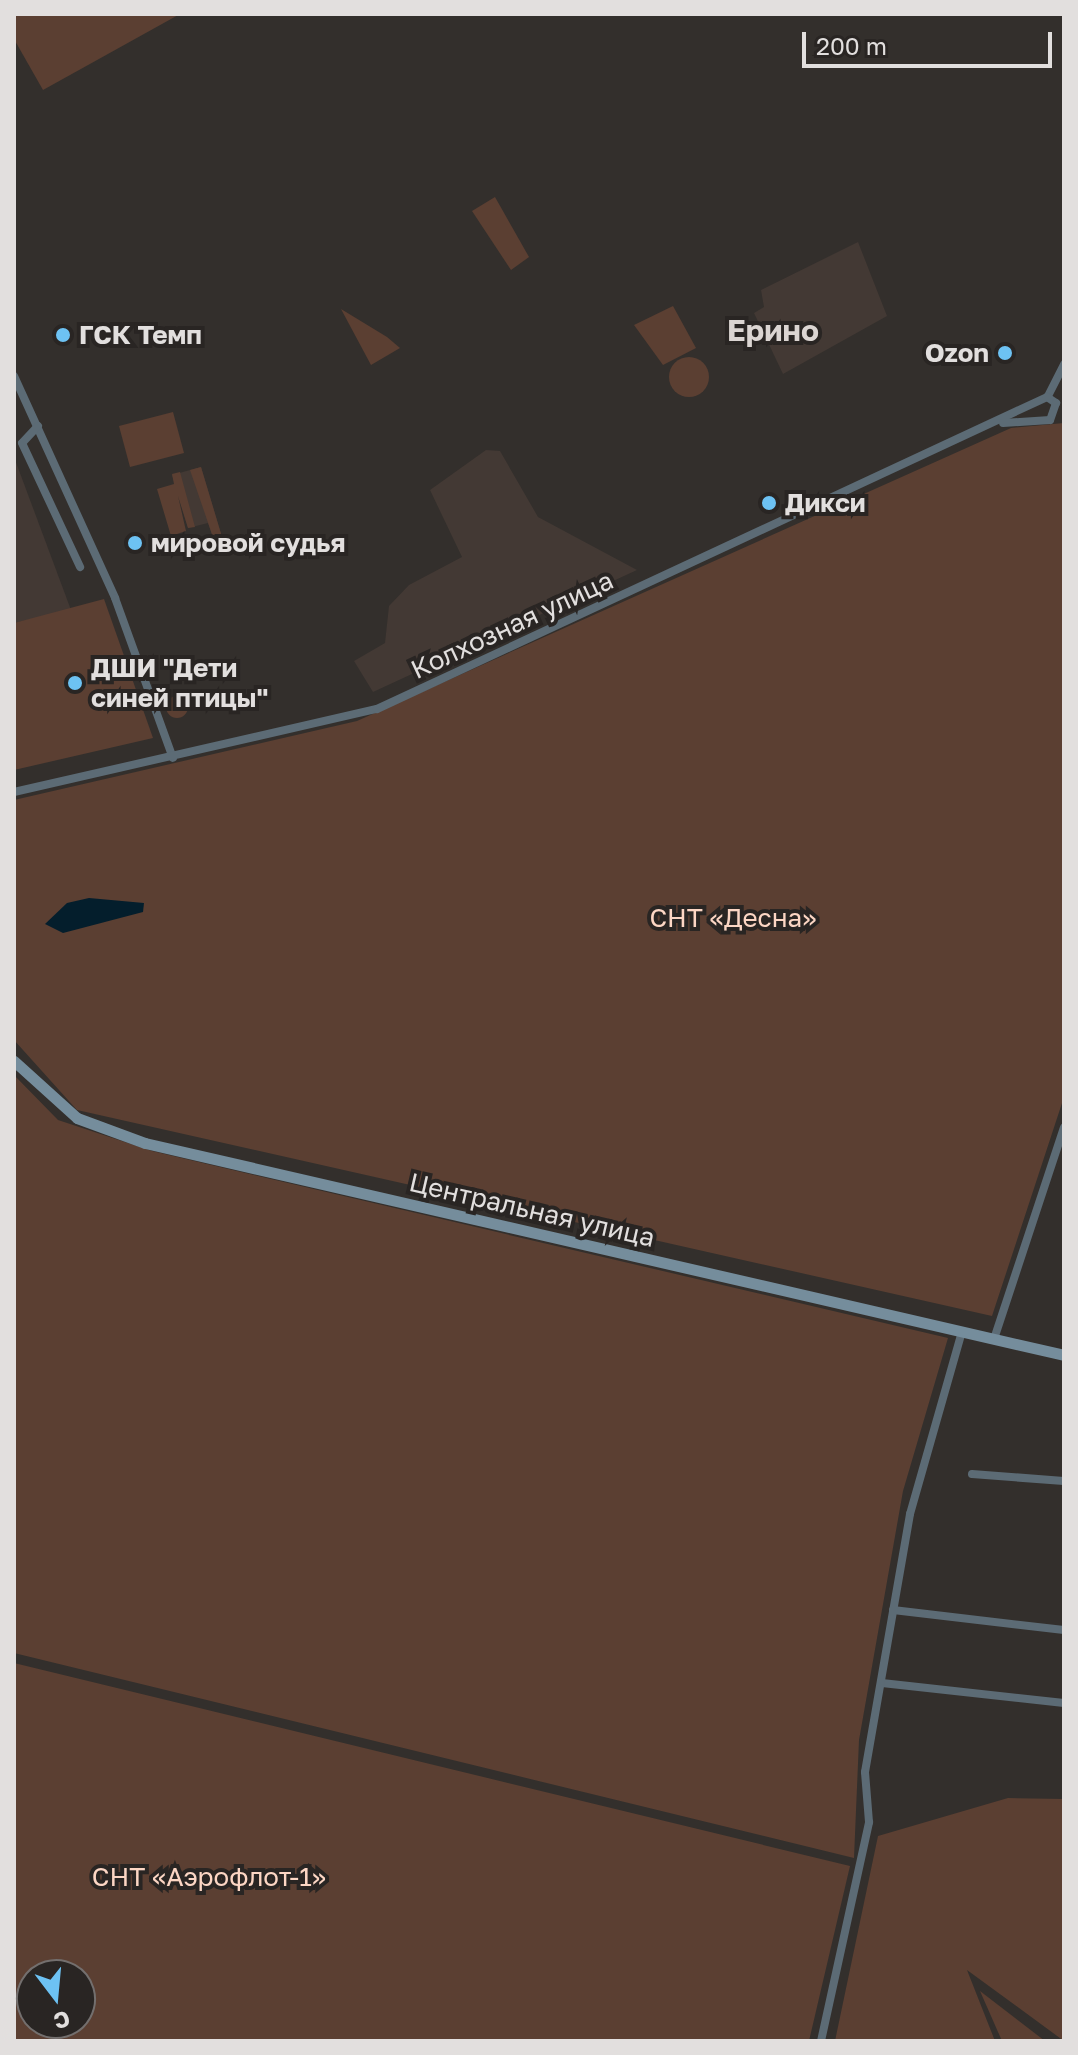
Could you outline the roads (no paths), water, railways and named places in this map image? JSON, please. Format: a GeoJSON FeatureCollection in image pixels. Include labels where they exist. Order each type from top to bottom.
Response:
{"type":"FeatureCollection","features":[{"type":"Feature","properties":{"kind":"street"},"geometry":{"type":"LineString","coordinates":[[1048,397],[1064,364]]}},
{"type":"Feature","properties":{"kind":"street"},"geometry":{"type":"LineString","coordinates":[[14,376],[115,598],[173,758]]}},
{"type":"Feature","properties":{"kind":"street","name":"Колхозная улица"},"geometry":{"type":"LineString","coordinates":[[14,792],[377,709],[1003,423],[1048,397],[1057,406],[1050,420],[1003,423]]}},
{"type":"Feature","properties":{"kind":"street"},"geometry":{"type":"LineString","coordinates":[[38,426],[22,443],[80,567]]}},
{"type":"Feature","properties":{"kind":"street","name":"Центральная улица"},"geometry":{"type":"LineString","coordinates":[[14,1061],[77,1118],[145,1143],[1064,1355]]}},
{"type":"Feature","properties":{"kind":"street"},"geometry":{"type":"LineString","coordinates":[[994,1339],[1064,1127]]}},
{"type":"Feature","properties":{"kind":"street"},"geometry":{"type":"LineString","coordinates":[[821,2041],[864,1847],[865,1772],[910,1514],[962,1332]]}},
{"type":"Feature","properties":{"kind":"street"},"geometry":{"type":"LineString","coordinates":[[972,1474],[1064,1481]]}},
{"type":"Feature","properties":{"kind":"street"},"geometry":{"type":"LineString","coordinates":[[893,1610],[1064,1630]]}},
{"type":"Feature","properties":{"kind":"street"},"geometry":{"type":"LineString","coordinates":[[882,1683],[1064,1703]]}},
{"type":"Feature","properties":{"kind":"water"},"geometry":{"type":"Polygon","coordinates":[[[89,898],[144,903],[143,912],[63,933],[45,924],[67,903],[89,898]]]}},
{"type":"Feature","properties":{"kind":"place","name":"ГСК Темп"},"geometry":{"type":"Point","coordinates":[63,335]}},
{"type":"Feature","properties":{"kind":"place","name":"Ozon"},"geometry":{"type":"Point","coordinates":[1005,353]}},
{"type":"Feature","properties":{"kind":"place","name":"Дикси"},"geometry":{"type":"Point","coordinates":[769,503]}},
{"type":"Feature","properties":{"kind":"place","name":"мировой судья"},"geometry":{"type":"Point","coordinates":[135,543]}},
{"type":"Feature","properties":{"kind":"place","name":"ДШИ \"Дети синей птицы\""},"geometry":{"type":"Point","coordinates":[75,683]}},
{"type":"Feature","properties":{"kind":"district","name":"Ерино"},"geometry":{"type":"Point","coordinates":[773,330]}},
{"type":"Feature","properties":{"kind":"park label","name":"СНТ «Десна»"},"geometry":{"type":"Point","coordinates":[733,918]}},
{"type":"Feature","properties":{"kind":"park label","name":"СНТ «Аэрофлот-1»"},"geometry":{"type":"Point","coordinates":[209,1877]}}]}
